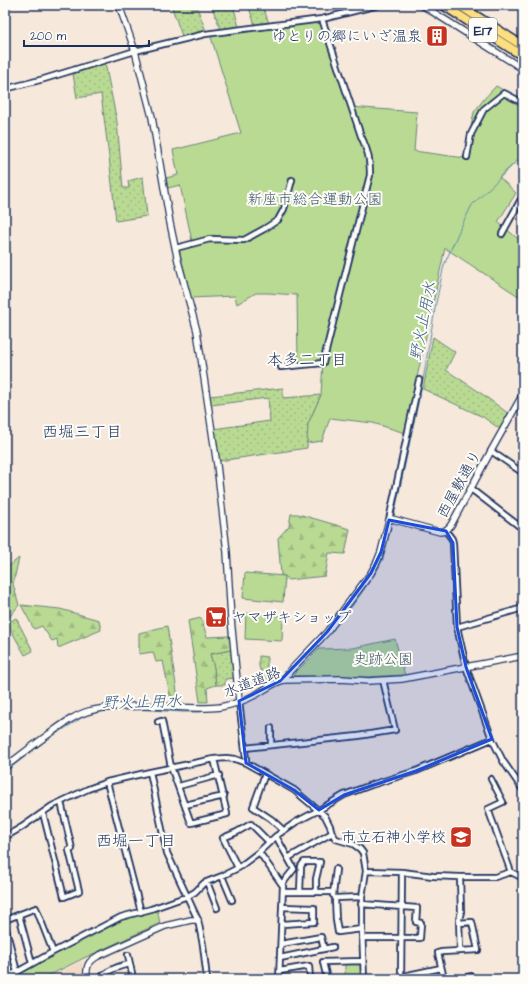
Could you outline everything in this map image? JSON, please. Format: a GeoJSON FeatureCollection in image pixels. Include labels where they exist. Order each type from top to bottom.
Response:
{"type":"FeatureCollection","features":[{"type":"Feature","properties":{"kind":"highway","name":"E17"},"geometry":{"type":"LineString","coordinates":[[443,5],[523,56]]}},
{"type":"Feature","properties":{"kind":"highway","name":"E17"},"geometry":{"type":"LineString","coordinates":[[459,5],[523,46]]}},
{"type":"Feature","properties":{"kind":"street"},"geometry":{"type":"LineString","coordinates":[[120,5],[135,51],[152,117],[170,223],[178,261],[196,328],[217,465],[227,552],[231,620],[246,763]]}},
{"type":"Feature","properties":{"kind":"street"},"geometry":{"type":"LineString","coordinates":[[5,89],[44,80],[135,51],[205,34],[322,18],[378,5]]}},
{"type":"Feature","properties":{"kind":"street"},"geometry":{"type":"LineString","coordinates":[[422,5],[523,69]]}},
{"type":"Feature","properties":{"kind":"street"},"geometry":{"type":"LineString","coordinates":[[281,367],[323,363],[370,175],[370,163],[367,150],[322,18]]}},
{"type":"Feature","properties":{"kind":"street"},"geometry":{"type":"LineString","coordinates":[[467,158],[471,134],[484,109],[504,93],[523,103]]}},
{"type":"Feature","properties":{"kind":"street"},"geometry":{"type":"LineString","coordinates":[[176,248],[210,239],[244,240],[264,229],[278,220],[284,209],[292,180]]}},
{"type":"Feature","properties":{"kind":"street"},"geometry":{"type":"LineString","coordinates":[[502,234],[520,201],[523,203]]}},
{"type":"Feature","properties":{"kind":"street"},"geometry":{"type":"LineString","coordinates":[[284,680],[289,672],[327,632],[371,573],[377,562],[389,520],[419,380]]}},
{"type":"Feature","properties":{"kind":"street","name":"西屋敷通り"},"geometry":{"type":"LineString","coordinates":[[389,520],[392,519],[440,532],[446,531],[451,526],[523,394]]}},
{"type":"Feature","properties":{"kind":"street"},"geometry":{"type":"LineString","coordinates":[[491,451],[523,473]]}},
{"type":"Feature","properties":{"kind":"street"},"geometry":{"type":"LineString","coordinates":[[471,489],[523,529]]}},
{"type":"Feature","properties":{"kind":"street"},"geometry":{"type":"LineString","coordinates":[[446,531],[453,543],[457,627],[466,667],[492,739],[523,790]]}},
{"type":"Feature","properties":{"kind":"street"},"geometry":{"type":"LineString","coordinates":[[457,627],[523,608]]}},
{"type":"Feature","properties":{"kind":"street","name":"水道道路"},"geometry":{"type":"LineString","coordinates":[[5,767],[66,723],[78,715],[89,711],[113,707],[137,706],[222,706],[258,694],[277,682],[284,680],[341,679],[361,681],[402,679],[523,656]]}},
{"type":"Feature","properties":{"kind":"street"},"geometry":{"type":"LineString","coordinates":[[245,748],[358,736],[395,730],[383,680]]}},
{"type":"Feature","properties":{"kind":"street"},"geometry":{"type":"LineString","coordinates":[[158,722],[162,721],[171,767],[191,823],[228,814],[214,759]]}},
{"type":"Feature","properties":{"kind":"street"},"geometry":{"type":"LineString","coordinates":[[271,728],[271,745]]}},
{"type":"Feature","properties":{"kind":"street"},"geometry":{"type":"LineString","coordinates":[[5,977],[121,917],[151,909],[188,896],[204,884],[238,868],[259,852],[283,830],[344,795],[416,771],[492,739]]}},
{"type":"Feature","properties":{"kind":"street"},"geometry":{"type":"LineString","coordinates":[[5,837],[52,806],[107,782],[171,767],[214,759],[235,759],[246,763],[294,790],[325,816],[336,839],[353,844],[364,853],[366,871],[361,904],[364,979]]}},
{"type":"Feature","properties":{"kind":"street"},"geometry":{"type":"LineString","coordinates":[[150,772],[167,853],[198,920],[207,979]]}},
{"type":"Feature","properties":{"kind":"street"},"geometry":{"type":"LineString","coordinates":[[265,774],[253,807],[271,819],[283,830]]}},
{"type":"Feature","properties":{"kind":"street"},"geometry":{"type":"LineString","coordinates":[[178,786],[218,775]]}},
{"type":"Feature","properties":{"kind":"street"},"geometry":{"type":"LineString","coordinates":[[491,779],[503,802],[488,809],[511,872],[523,878]]}},
{"type":"Feature","properties":{"kind":"street"},"geometry":{"type":"LineString","coordinates":[[107,782],[141,912]]}},
{"type":"Feature","properties":{"kind":"street"},"geometry":{"type":"LineString","coordinates":[[185,805],[224,796]]}},
{"type":"Feature","properties":{"kind":"street"},"geometry":{"type":"LineString","coordinates":[[43,812],[64,897],[79,891],[69,850],[72,849],[61,802]]}},
{"type":"Feature","properties":{"kind":"street"},"geometry":{"type":"LineString","coordinates":[[238,868],[223,838],[251,824],[269,842]]}},
{"type":"Feature","properties":{"kind":"street"},"geometry":{"type":"LineString","coordinates":[[288,858],[332,833]]}},
{"type":"Feature","properties":{"kind":"street"},"geometry":{"type":"LineString","coordinates":[[276,836],[294,869],[282,884]]}},
{"type":"Feature","properties":{"kind":"street"},"geometry":{"type":"LineString","coordinates":[[259,852],[283,886],[280,979]]}},
{"type":"Feature","properties":{"kind":"street"},"geometry":{"type":"LineString","coordinates":[[300,892],[301,866],[304,862],[320,862],[316,879],[316,892]]}},
{"type":"Feature","properties":{"kind":"street"},"geometry":{"type":"LineString","coordinates":[[336,869],[333,896],[335,898],[338,932],[362,929]]}},
{"type":"Feature","properties":{"kind":"street"},"geometry":{"type":"LineString","coordinates":[[366,871],[402,872],[433,876],[460,877],[495,877],[511,872]]}},
{"type":"Feature","properties":{"kind":"street"},"geometry":{"type":"LineString","coordinates":[[400,978],[402,872]]}},
{"type":"Feature","properties":{"kind":"street"},"geometry":{"type":"LineString","coordinates":[[222,876],[232,900]]}},
{"type":"Feature","properties":{"kind":"street"},"geometry":{"type":"LineString","coordinates":[[460,877],[460,951]]}},
{"type":"Feature","properties":{"kind":"street"},"geometry":{"type":"LineString","coordinates":[[208,882],[217,908]]}},
{"type":"Feature","properties":{"kind":"street"},"geometry":{"type":"LineString","coordinates":[[283,892],[333,892]]}},
{"type":"Feature","properties":{"kind":"street"},"geometry":{"type":"LineString","coordinates":[[335,898],[362,897]]}},
{"type":"Feature","properties":{"kind":"street"},"geometry":{"type":"LineString","coordinates":[[361,904],[417,908],[416,922],[421,923],[420,938],[362,938]]}},
{"type":"Feature","properties":{"kind":"street"},"geometry":{"type":"LineString","coordinates":[[282,907],[314,908],[314,922],[282,924]]}},
{"type":"Feature","properties":{"kind":"street"},"geometry":{"type":"LineString","coordinates":[[5,920],[36,908],[53,952]]}},
{"type":"Feature","properties":{"kind":"street"},"geometry":{"type":"LineString","coordinates":[[18,915],[32,963]]}},
{"type":"Feature","properties":{"kind":"street"},"geometry":{"type":"LineString","coordinates":[[87,979],[88,964],[92,959],[165,926],[191,920],[198,920]]}},
{"type":"Feature","properties":{"kind":"street"},"geometry":{"type":"LineString","coordinates":[[444,979],[438,953],[478,950],[472,922],[459,922]]}},
{"type":"Feature","properties":{"kind":"street"},"geometry":{"type":"LineString","coordinates":[[5,925],[17,972]]}},
{"type":"Feature","properties":{"kind":"street"},"geometry":{"type":"LineString","coordinates":[[281,944],[321,937],[324,949]]}},
{"type":"Feature","properties":{"kind":"street"},"geometry":{"type":"LineString","coordinates":[[280,958],[333,947]]}},
{"type":"Feature","properties":{"kind":"street"},"geometry":{"type":"LineString","coordinates":[[128,955],[133,979]]}},
{"type":"Feature","properties":{"kind":"street"},"geometry":{"type":"LineString","coordinates":[[327,979],[323,962],[363,961]]}},
{"type":"Feature","properties":{"kind":"street"},"geometry":{"type":"LineString","coordinates":[[100,979],[104,974],[130,964]]}},
{"type":"Feature","properties":{"kind":"street"},"geometry":{"type":"LineString","coordinates":[[280,971],[309,966],[310,979]]}},
{"type":"Feature","properties":{"kind":"street"},"geometry":{"type":"LineString","coordinates":[[389,979],[400,978],[441,968]]}},
{"type":"Feature","properties":{"kind":"street"},"geometry":{"type":"LineString","coordinates":[[520,979],[523,973]]}},
{"type":"Feature","properties":{"kind":"street"},"geometry":{"type":"LineString","coordinates":[[460,979],[471,976]]}},
{"type":"Feature","properties":{"kind":"highlighted area"},"geometry":{"type":"Polygon","coordinates":[[[389,520],[446,531],[453,543],[457,627],[466,667],[492,739],[416,771],[344,795],[319,810],[294,790],[246,763],[239,701],[280,681],[327,632],[371,573],[381,552],[389,520]]]}},
{"type":"Feature","properties":{"kind":"shaded area"},"geometry":{"type":"Polygon","coordinates":[[[82,961],[83,979],[46,979],[82,961]]]}},
{"type":"Feature","properties":{"kind":"green space"},"geometry":{"type":"Polygon","coordinates":[[[171,5],[196,5],[206,31],[182,36],[171,5]]]}},
{"type":"Feature","properties":{"kind":"green space"},"geometry":{"type":"Polygon","coordinates":[[[211,5],[233,5],[239,27],[221,30],[211,5]]]}},
{"type":"Feature","properties":{"kind":"green space"},"geometry":{"type":"Polygon","coordinates":[[[248,5],[262,5],[269,23],[255,25],[248,5]]]}},
{"type":"Feature","properties":{"kind":"green space","name":"新座市総合運動公園"},"geometry":{"type":"Polygon","coordinates":[[[322,20],[350,107],[417,112],[414,151],[465,158],[474,112],[496,86],[523,101],[523,156],[499,177],[516,193],[498,222],[523,243],[523,299],[445,248],[405,433],[373,423],[330,418],[322,441],[307,443],[308,424],[321,395],[323,361],[298,361],[297,295],[256,293],[237,304],[235,296],[191,298],[178,245],[192,241],[180,185],[168,188],[166,178],[178,175],[173,150],[241,133],[210,34],[322,20]]]}},
{"type":"Feature","properties":{"kind":"green space"},"geometry":{"type":"Polygon","coordinates":[[[105,63],[117,122],[123,188],[129,188],[128,181],[143,177],[147,216],[116,221],[101,94],[77,98],[73,74],[105,63]]]}},
{"type":"Feature","properties":{"kind":"green space"},"geometry":{"type":"Polygon","coordinates":[[[433,337],[455,352],[446,370],[509,414],[500,429],[483,417],[423,389],[433,337]]]}},
{"type":"Feature","properties":{"kind":"green space"},"geometry":{"type":"Polygon","coordinates":[[[283,388],[283,398],[321,395],[308,424],[307,448],[219,461],[213,429],[270,421],[268,398],[211,405],[210,396],[283,388]]]}},
{"type":"Feature","properties":{"kind":"green space"},"geometry":{"type":"Polygon","coordinates":[[[291,514],[298,514],[350,529],[345,554],[329,553],[325,576],[288,580],[285,576],[281,575],[278,538],[289,526],[291,514]]]}},
{"type":"Feature","properties":{"kind":"green space"},"geometry":{"type":"Polygon","coordinates":[[[19,558],[13,584],[19,605],[8,619],[5,633],[5,569],[19,558]]]}},
{"type":"Feature","properties":{"kind":"green space"},"geometry":{"type":"Polygon","coordinates":[[[245,573],[285,576],[283,602],[243,598],[245,573]]]}},
{"type":"Feature","properties":{"kind":"green space"},"geometry":{"type":"Polygon","coordinates":[[[21,605],[60,609],[99,620],[101,630],[58,648],[57,639],[52,641],[42,626],[34,629],[21,605]]]}},
{"type":"Feature","properties":{"kind":"green space"},"geometry":{"type":"Polygon","coordinates":[[[246,613],[283,616],[282,641],[245,639],[246,613]]]}},
{"type":"Feature","properties":{"kind":"green space"},"geometry":{"type":"Polygon","coordinates":[[[16,618],[33,651],[25,655],[7,623],[16,618]]]}},
{"type":"Feature","properties":{"kind":"green space"},"geometry":{"type":"Polygon","coordinates":[[[201,618],[207,637],[230,636],[231,650],[210,654],[214,668],[216,685],[207,688],[208,702],[200,702],[188,621],[201,618]]]}},
{"type":"Feature","properties":{"kind":"green space"},"geometry":{"type":"Polygon","coordinates":[[[167,626],[178,698],[171,700],[163,661],[156,662],[153,652],[139,654],[139,633],[167,626]]]}},
{"type":"Feature","properties":{"kind":"green space","name":"史跡公園"},"geometry":{"type":"Polygon","coordinates":[[[395,639],[405,675],[366,677],[292,676],[319,649],[353,648],[395,639]]]}},
{"type":"Feature","properties":{"kind":"green space"},"geometry":{"type":"Polygon","coordinates":[[[231,650],[235,678],[225,679],[225,685],[216,685],[214,668],[210,654],[231,650]]]}},
{"type":"Feature","properties":{"kind":"green space"},"geometry":{"type":"Polygon","coordinates":[[[259,656],[267,657],[269,683],[266,685],[264,684],[259,666],[259,656]]]}},
{"type":"Feature","properties":{"kind":"green space"},"geometry":{"type":"Polygon","coordinates":[[[157,909],[160,923],[42,979],[9,979],[121,918],[157,909]]]}},
{"type":"Feature","properties":{"kind":"green space"},"geometry":{"type":"Polygon","coordinates":[[[362,962],[362,974],[360,976],[345,977],[345,963],[362,962]]]}},
{"type":"Feature","properties":{"kind":"waterway","name":"野火止用水"},"geometry":{"type":"LineString","coordinates":[[394,516],[423,380],[444,265],[472,205],[523,155]]}},
{"type":"Feature","properties":{"kind":"waterway","name":"野火止用水"},"geometry":{"type":"LineString","coordinates":[[330,633],[353,605],[377,571],[383,559],[392,523]]}},
{"type":"Feature","properties":{"kind":"waterway","name":"野火止用水"},"geometry":{"type":"LineString","coordinates":[[289,677],[327,637]]}},
{"type":"Feature","properties":{"kind":"waterway","name":"野火止用水"},"geometry":{"type":"LineString","coordinates":[[5,772],[48,739],[83,717],[98,712],[135,709],[201,712]]}},
{"type":"Feature","properties":{"kind":"place","name":"ゆとりの郷にいざ温泉"},"geometry":{"type":"Point","coordinates":[437,36]}},
{"type":"Feature","properties":{"kind":"place","name":"ヤマザキショップ"},"geometry":{"type":"Point","coordinates":[216,617]}},
{"type":"Feature","properties":{"kind":"place","name":"市立石神小学校"},"geometry":{"type":"Point","coordinates":[461,837]}},
{"type":"Feature","properties":{"kind":"district","name":"本多二丁目"},"geometry":{"type":"Point","coordinates":[307,359]}},
{"type":"Feature","properties":{"kind":"district","name":"西堀三丁目"},"geometry":{"type":"Point","coordinates":[82,431]}},
{"type":"Feature","properties":{"kind":"district","name":"西堀一丁目"},"geometry":{"type":"Point","coordinates":[136,840]}}]}
